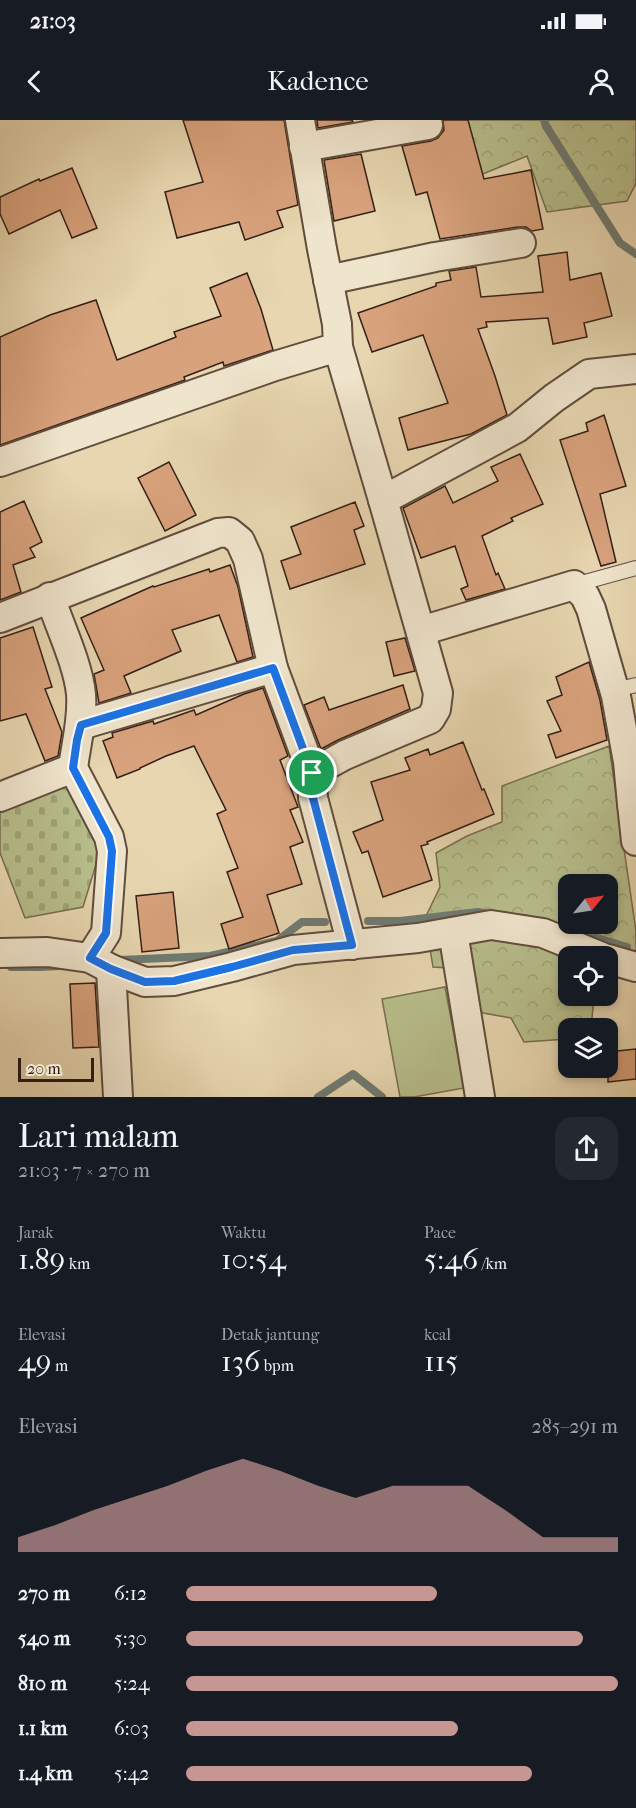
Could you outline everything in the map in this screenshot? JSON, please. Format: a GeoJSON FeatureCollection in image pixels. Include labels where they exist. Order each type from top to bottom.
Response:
{"type":"FeatureCollection","features":[{"type":"Feature","properties":{"kind":"street"},"geometry":{"type":"LineString","coordinates":[[312,773],[345,755],[430,718],[436,709],[438,693],[338,347],[338,324],[302,134],[428,125]]}},
{"type":"Feature","properties":{"kind":"street"},"geometry":{"type":"LineString","coordinates":[[328,280],[435,257],[522,243]]}},
{"type":"Feature","properties":{"kind":"street"},"geometry":{"type":"LineString","coordinates":[[0,462],[275,366],[338,347]]}},
{"type":"Feature","properties":{"kind":"street"},"geometry":{"type":"LineString","coordinates":[[383,500],[517,428],[554,398],[589,374],[636,369]]}},
{"type":"Feature","properties":{"kind":"street"},"geometry":{"type":"LineString","coordinates":[[0,618],[218,533],[229,532],[240,541],[248,559],[273,668],[312,773],[313,798],[352,945]]}},
{"type":"Feature","properties":{"kind":"street"},"geometry":{"type":"LineString","coordinates":[[421,631],[574,585],[585,596],[625,688],[628,762],[636,841]]}},
{"type":"Feature","properties":{"kind":"street"},"geometry":{"type":"LineString","coordinates":[[50,597],[77,675],[81,695],[81,725],[73,768],[109,837],[112,851],[106,933],[101,964],[118,1097]]}},
{"type":"Feature","properties":{"kind":"street"},"geometry":{"type":"LineString","coordinates":[[81,725],[273,668]]}},
{"type":"Feature","properties":{"kind":"street"},"geometry":{"type":"LineString","coordinates":[[0,797],[73,768]]}},
{"type":"Feature","properties":{"kind":"street"},"geometry":{"type":"LineString","coordinates":[[0,953],[47,952],[101,964],[145,982],[174,981],[293,950],[417,938],[491,925],[543,933],[575,946]]}},
{"type":"Feature","properties":{"kind":"street"},"geometry":{"type":"LineString","coordinates":[[453,932],[480,1097]]}},
{"type":"Feature","properties":{"kind":"street"},"geometry":{"type":"LineString","coordinates":[[618,962],[636,967]]}},
{"type":"Feature","properties":{"kind":"lane"},"geometry":{"type":"LineString","coordinates":[[574,585],[636,567]]}},
{"type":"Feature","properties":{"kind":"green space"},"geometry":{"type":"Polygon","coordinates":[[[455,120],[636,120],[636,183],[627,201],[547,212],[527,156],[468,180],[455,120]]]}},
{"type":"Feature","properties":{"kind":"green space"},"geometry":{"type":"Polygon","coordinates":[[[609,746],[636,931],[636,956],[618,970],[618,946],[558,946],[558,1006],[593,1006],[592,1018],[558,1018],[558,1040],[524,1042],[511,1018],[483,1013],[471,1001],[448,968],[433,967],[425,918],[440,887],[436,853],[467,836],[502,822],[502,786],[609,746]]]}},
{"type":"Feature","properties":{"kind":"green space"},"geometry":{"type":"Polygon","coordinates":[[[71,780],[101,848],[83,907],[25,918],[0,853],[0,808],[71,780]]]}},
{"type":"Feature","properties":{"kind":"green space"},"geometry":{"type":"Polygon","coordinates":[[[445,987],[464,1088],[414,1097],[400,1097],[382,999],[445,987]]]}},
{"type":"Feature","properties":{"kind":"building"},"geometry":{"type":"Polygon","coordinates":[[[183,120],[284,120],[298,205],[277,211],[283,227],[245,240],[239,222],[177,238],[165,192],[203,182],[183,120]]]}},
{"type":"Feature","properties":{"kind":"building"},"geometry":{"type":"Polygon","coordinates":[[[317,120],[352,120],[353,122],[318,128],[317,120]]]}},
{"type":"Feature","properties":{"kind":"building"},"geometry":{"type":"Polygon","coordinates":[[[443,120],[468,120],[484,179],[531,170],[543,229],[532,231],[526,227],[518,227],[440,239],[427,192],[416,195],[402,146],[438,138],[444,130],[443,120]]]}},
{"type":"Feature","properties":{"kind":"building"},"geometry":{"type":"Polygon","coordinates":[[[361,154],[375,211],[334,221],[324,160],[361,154]]]}},
{"type":"Feature","properties":{"kind":"building"},"geometry":{"type":"Polygon","coordinates":[[[72,168],[97,228],[72,238],[60,210],[9,234],[0,214],[0,197],[39,179],[40,181],[72,168]]]}},
{"type":"Feature","properties":{"kind":"building"},"geometry":{"type":"Polygon","coordinates":[[[567,252],[570,280],[601,273],[612,316],[584,323],[587,337],[553,344],[548,318],[486,322],[487,327],[478,329],[507,415],[471,434],[408,450],[399,418],[448,403],[423,335],[372,352],[358,313],[436,286],[436,283],[451,280],[449,271],[476,267],[481,297],[543,292],[538,256],[567,252]]]}},
{"type":"Feature","properties":{"kind":"building"},"geometry":{"type":"Polygon","coordinates":[[[247,273],[273,350],[224,366],[223,362],[184,377],[185,380],[0,445],[0,337],[50,315],[96,300],[117,360],[176,337],[174,332],[221,316],[210,288],[247,273]]]}},
{"type":"Feature","properties":{"kind":"building"},"geometry":{"type":"Polygon","coordinates":[[[604,415],[626,486],[600,494],[616,562],[601,566],[560,440],[588,431],[586,423],[604,415]]]}},
{"type":"Feature","properties":{"kind":"building"},"geometry":{"type":"Polygon","coordinates":[[[520,454],[543,504],[511,518],[513,521],[482,536],[496,575],[498,573],[505,589],[466,600],[461,589],[468,586],[455,546],[421,558],[403,508],[445,486],[453,503],[498,481],[491,467],[520,454]]]}},
{"type":"Feature","properties":{"kind":"building"},"geometry":{"type":"Polygon","coordinates":[[[169,462],[196,515],[165,531],[138,478],[169,462]]]}},
{"type":"Feature","properties":{"kind":"building"},"geometry":{"type":"Polygon","coordinates":[[[24,501],[42,542],[30,548],[35,557],[13,565],[21,592],[0,600],[0,512],[24,501]]]}},
{"type":"Feature","properties":{"kind":"building"},"geometry":{"type":"Polygon","coordinates":[[[355,502],[364,526],[354,530],[365,564],[290,589],[281,561],[301,554],[291,527],[355,502]]]}},
{"type":"Feature","properties":{"kind":"building"},"geometry":{"type":"Polygon","coordinates":[[[230,565],[238,587],[253,657],[237,662],[219,615],[172,630],[181,651],[124,676],[131,693],[99,703],[94,674],[104,670],[81,618],[153,586],[230,565]]]}},
{"type":"Feature","properties":{"kind":"building"},"geometry":{"type":"Polygon","coordinates":[[[33,627],[52,687],[45,689],[62,732],[58,756],[45,761],[26,714],[0,721],[0,638],[33,627]]]}},
{"type":"Feature","properties":{"kind":"building"},"geometry":{"type":"Polygon","coordinates":[[[405,638],[415,671],[394,676],[386,642],[405,638]]]}},
{"type":"Feature","properties":{"kind":"building"},"geometry":{"type":"Polygon","coordinates":[[[589,662],[600,700],[607,740],[556,758],[548,735],[561,731],[547,701],[562,695],[556,677],[589,662]]]}},
{"type":"Feature","properties":{"kind":"building"},"geometry":{"type":"Polygon","coordinates":[[[403,685],[410,709],[321,749],[304,705],[324,697],[329,710],[403,685]]]}},
{"type":"Feature","properties":{"kind":"building"},"geometry":{"type":"Polygon","coordinates":[[[263,688],[288,756],[280,760],[298,807],[290,810],[303,842],[290,847],[302,884],[267,895],[279,933],[229,949],[221,924],[243,917],[227,872],[238,868],[217,814],[226,810],[194,746],[117,778],[103,741],[113,737],[112,733],[153,721],[154,724],[194,710],[196,715],[263,688]]]}},
{"type":"Feature","properties":{"kind":"building"},"geometry":{"type":"Polygon","coordinates":[[[463,742],[494,814],[421,846],[432,880],[383,897],[368,851],[362,853],[353,832],[383,820],[371,782],[410,770],[405,758],[428,749],[430,755],[463,742]]]}},
{"type":"Feature","properties":{"kind":"building"},"geometry":{"type":"Polygon","coordinates":[[[173,892],[179,948],[142,952],[136,896],[173,892]]]}},
{"type":"Feature","properties":{"kind":"building"},"geometry":{"type":"Polygon","coordinates":[[[95,983],[99,1047],[73,1048],[70,984],[95,983]]]}},
{"type":"Feature","properties":{"kind":"building"},"geometry":{"type":"Polygon","coordinates":[[[636,1049],[636,1079],[608,1082],[608,1078],[618,1078],[618,1051],[636,1049]]]}},
{"type":"Feature","properties":{"kind":"waterway"},"geometry":{"type":"LineString","coordinates":[[544,120],[620,243],[636,254]]}},
{"type":"Feature","properties":{"kind":"waterway"},"geometry":{"type":"LineString","coordinates":[[368,921],[400,921],[478,912],[489,914]]}},
{"type":"Feature","properties":{"kind":"waterway"},"geometry":{"type":"LineString","coordinates":[[120,960],[210,956],[277,941],[302,922],[325,922]]}},
{"type":"Feature","properties":{"kind":"waterway"},"geometry":{"type":"LineString","coordinates":[[584,934],[627,947]]}},
{"type":"Feature","properties":{"kind":"waterway"},"geometry":{"type":"LineString","coordinates":[[11,967],[59,966]]}},
{"type":"Feature","properties":{"kind":"waterway"},"geometry":{"type":"LineString","coordinates":[[318,1097],[353,1074],[382,1097]]}},
{"type":"Feature","properties":{"kind":"route"},"geometry":{"type":"LineString","coordinates":[[273,668],[312,773],[313,798],[352,945],[293,950],[174,981],[145,982],[90,958],[106,933],[112,851],[109,837],[73,768],[81,725],[273,668]]}}]}
